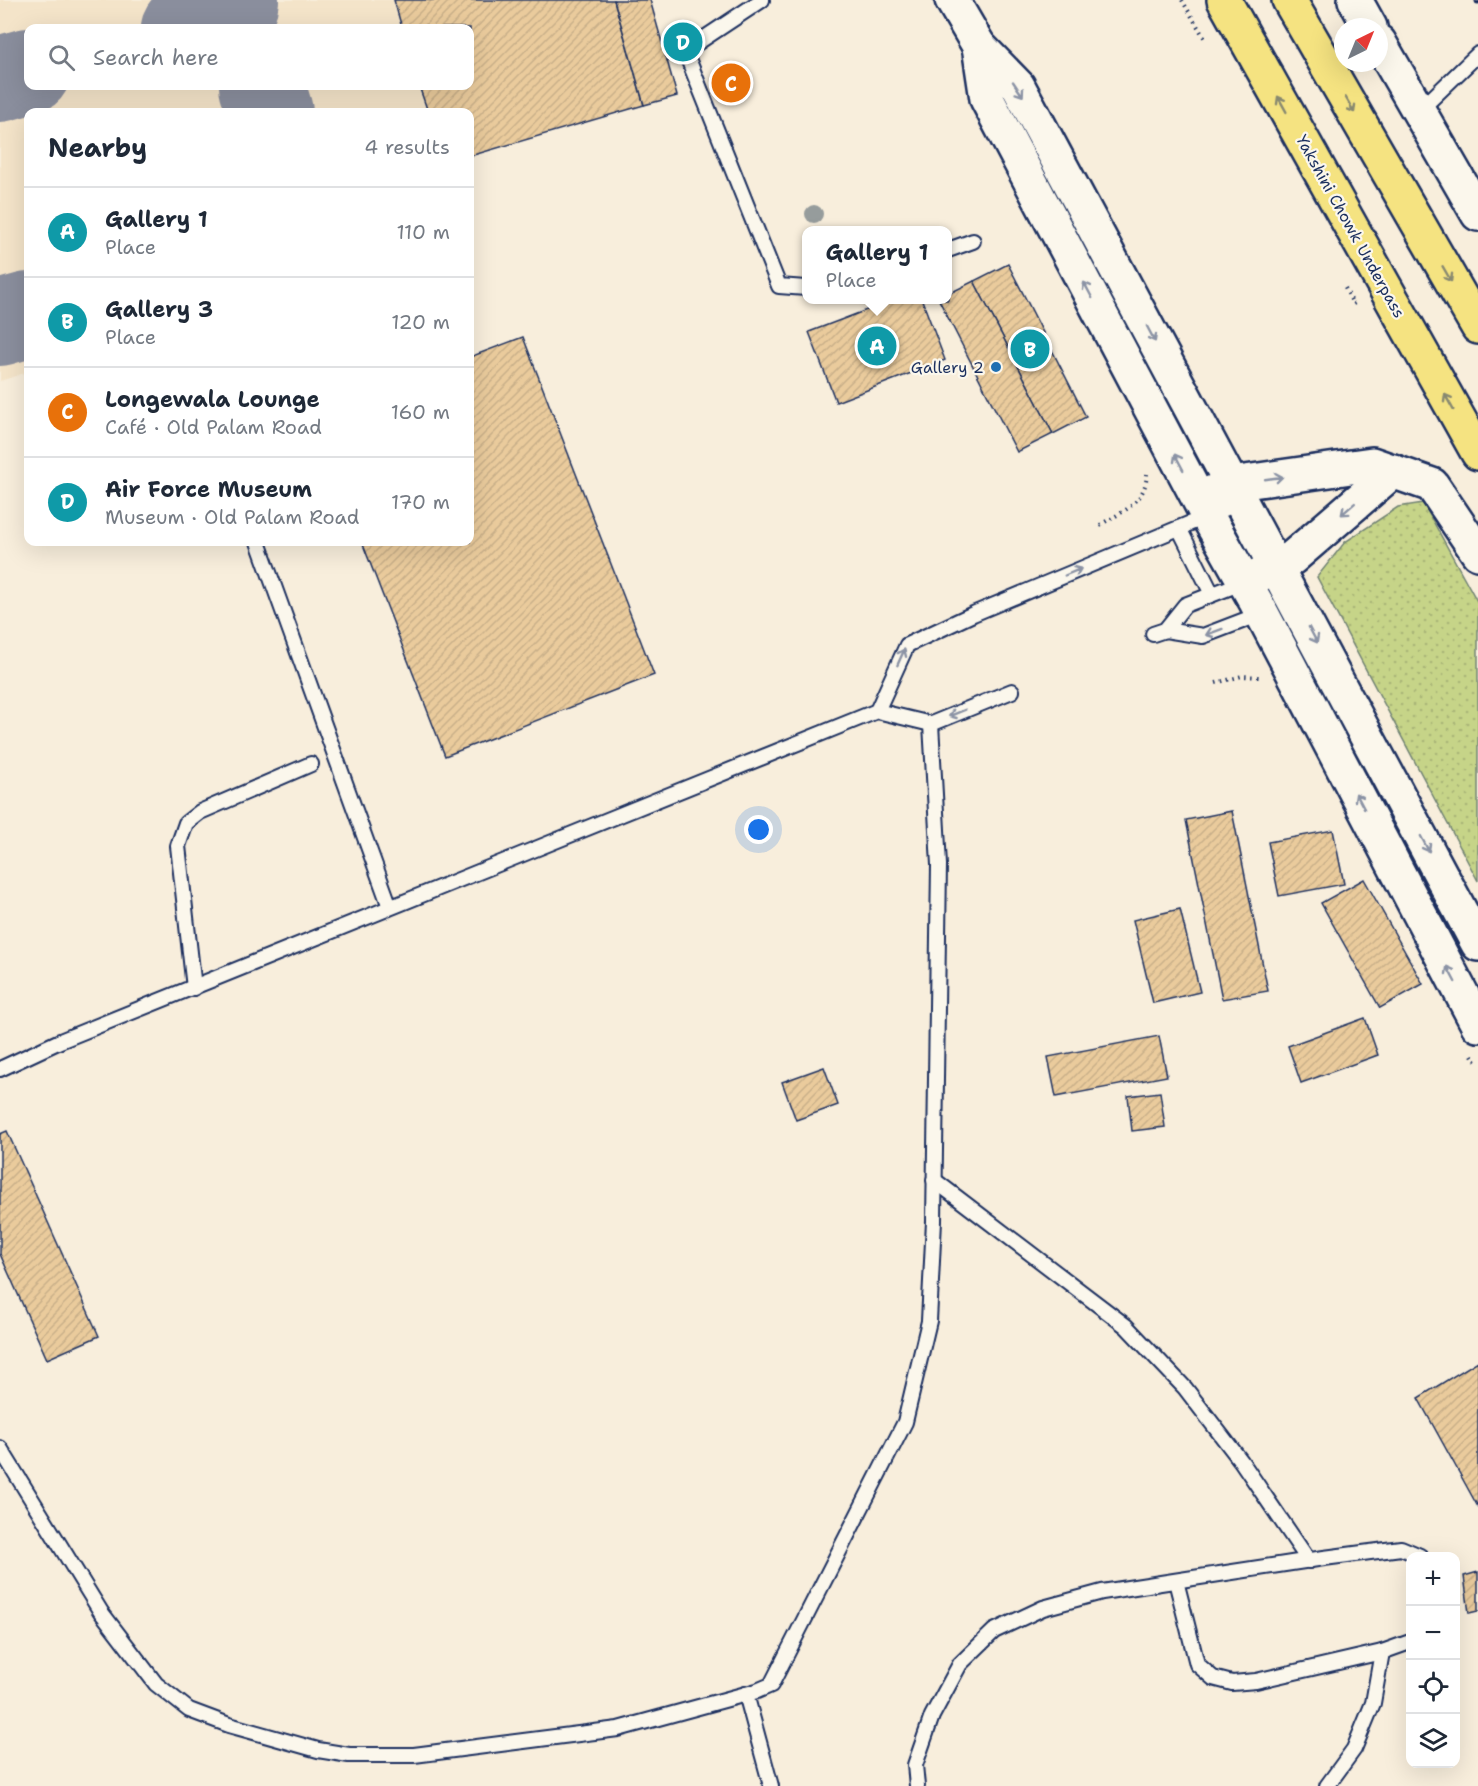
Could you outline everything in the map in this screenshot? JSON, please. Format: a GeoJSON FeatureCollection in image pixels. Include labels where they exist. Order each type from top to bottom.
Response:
{"type":"FeatureCollection","features":[{"type":"Feature","properties":{"kind":"main road","name":"Yakshini Chowk Underpass"},"geometry":{"type":"LineString","coordinates":[[1224,0],[1478,453]]}},
{"type":"Feature","properties":{"kind":"main road"},"geometry":{"type":"LineString","coordinates":[[1289,0],[1478,327]]}},
{"type":"Feature","properties":{"kind":"street"},"geometry":{"type":"LineString","coordinates":[[952,0],[979,46],[1018,86],[1276,566],[1278,606],[1478,1025]]}},
{"type":"Feature","properties":{"kind":"street"},"geometry":{"type":"LineString","coordinates":[[1355,0],[1365,18]]}},
{"type":"Feature","properties":{"kind":"street"},"geometry":{"type":"LineString","coordinates":[[979,46],[987,99],[1195,514],[1244,582],[1278,606],[1478,944]]}},
{"type":"Feature","properties":{"kind":"street"},"geometry":{"type":"LineString","coordinates":[[1388,58],[1478,214]]}},
{"type":"Feature","properties":{"kind":"street"},"geometry":{"type":"LineString","coordinates":[[1195,514],[1236,493],[1372,464],[1432,485],[1478,553]]}},
{"type":"Feature","properties":{"kind":"street"},"geometry":{"type":"LineString","coordinates":[[1244,582],[1292,558],[1392,471]]}},
{"type":"Feature","properties":{"kind":"lane"},"geometry":{"type":"LineString","coordinates":[[762,0],[685,51],[779,286],[802,288]]}},
{"type":"Feature","properties":{"kind":"lane"},"geometry":{"type":"LineString","coordinates":[[1419,111],[1478,54]]}},
{"type":"Feature","properties":{"kind":"lane"},"geometry":{"type":"LineString","coordinates":[[952,249],[973,241]]}},
{"type":"Feature","properties":{"kind":"lane"},"geometry":{"type":"LineString","coordinates":[[877,711],[907,645],[1195,514],[1212,594]]}},
{"type":"Feature","properties":{"kind":"lane"},"geometry":{"type":"LineString","coordinates":[[259,546],[390,907]]}},
{"type":"Feature","properties":{"kind":"lane"},"geometry":{"type":"LineString","coordinates":[[1244,582],[1185,605],[1159,632],[1203,636],[1278,606]]}},
{"type":"Feature","properties":{"kind":"lane"},"geometry":{"type":"LineString","coordinates":[[0,1069],[60,1041],[877,711],[931,724],[1012,691]]}},
{"type":"Feature","properties":{"kind":"lane"},"geometry":{"type":"LineString","coordinates":[[0,1448],[101,1612],[156,1684],[189,1710],[229,1725],[318,1750],[349,1755],[414,1755],[618,1729],[746,1695],[771,1685],[905,1422],[929,1321],[934,1180],[939,865],[931,724]]}},
{"type":"Feature","properties":{"kind":"lane"},"geometry":{"type":"LineString","coordinates":[[194,988],[179,871],[178,846],[186,823],[200,812],[311,765]]}},
{"type":"Feature","properties":{"kind":"lane"},"geometry":{"type":"LineString","coordinates":[[934,1180],[1126,1326],[1185,1389],[1241,1461],[1309,1561]]}},
{"type":"Feature","properties":{"kind":"lane"},"geometry":{"type":"LineString","coordinates":[[917,1786],[915,1765],[944,1691],[960,1664],[994,1631],[1043,1608],[1076,1597],[1401,1548],[1409,1552]]}},
{"type":"Feature","properties":{"kind":"lane"},"geometry":{"type":"LineString","coordinates":[[1176,1581],[1197,1664],[1214,1678],[1232,1683],[1256,1681],[1382,1652],[1406,1643]]}},
{"type":"Feature","properties":{"kind":"lane"},"geometry":{"type":"LineString","coordinates":[[1327,1786],[1354,1749],[1373,1704],[1382,1652]]}},
{"type":"Feature","properties":{"kind":"lane"},"geometry":{"type":"LineString","coordinates":[[746,1695],[771,1786]]}},
{"type":"Feature","properties":{"kind":"shaded area"},"geometry":{"type":"Polygon","coordinates":[[[0,0],[394,0],[401,24],[24,24],[24,90],[420,90],[427,108],[24,108],[24,373],[0,381],[0,0]]]}},
{"type":"Feature","properties":{"kind":"green space"},"geometry":{"type":"Polygon","coordinates":[[[1423,503],[1478,603],[1478,881],[1317,577],[1345,542],[1398,507],[1423,503]]]}},
{"type":"Feature","properties":{"kind":"building"},"geometry":{"type":"Polygon","coordinates":[[[394,0],[614,0],[644,105],[474,155],[474,108],[427,108],[420,90],[474,90],[474,24],[401,24],[394,0]]]}},
{"type":"Feature","properties":{"kind":"building"},"geometry":{"type":"Polygon","coordinates":[[[614,0],[650,0],[677,96],[644,105],[614,0]]]}},
{"type":"Feature","properties":{"kind":"building"},"geometry":{"type":"Polygon","coordinates":[[[1008,264],[1086,417],[1053,434],[974,281],[1008,264]]]}},
{"type":"Feature","properties":{"kind":"building","name":"Gallery 2"},"geometry":{"type":"Polygon","coordinates":[[[974,281],[1053,434],[1017,452],[941,304],[952,304],[952,292],[974,281]]]}},
{"type":"Feature","properties":{"kind":"building"},"geometry":{"type":"Polygon","coordinates":[[[882,304],[924,304],[945,360],[836,402],[809,332],[882,304]]]}},
{"type":"Feature","properties":{"kind":"building"},"geometry":{"type":"Polygon","coordinates":[[[523,337],[654,675],[445,756],[364,546],[474,546],[474,355],[523,337]]]}},
{"type":"Feature","properties":{"kind":"building"},"geometry":{"type":"Polygon","coordinates":[[[1232,811],[1268,991],[1222,999],[1186,820],[1232,811]]]}},
{"type":"Feature","properties":{"kind":"building"},"geometry":{"type":"Polygon","coordinates":[[[1333,830],[1344,884],[1279,896],[1268,842],[1333,830]]]}},
{"type":"Feature","properties":{"kind":"building"},"geometry":{"type":"Polygon","coordinates":[[[1364,879],[1423,984],[1380,1008],[1321,903],[1364,879]]]}},
{"type":"Feature","properties":{"kind":"building"},"geometry":{"type":"Polygon","coordinates":[[[1180,909],[1200,992],[1153,1003],[1133,920],[1180,909]]]}},
{"type":"Feature","properties":{"kind":"building"},"geometry":{"type":"Polygon","coordinates":[[[1365,1018],[1378,1055],[1301,1083],[1288,1046],[1365,1018]]]}},
{"type":"Feature","properties":{"kind":"building"},"geometry":{"type":"Polygon","coordinates":[[[1159,1036],[1167,1076],[1056,1097],[1048,1057],[1159,1036]]]}},
{"type":"Feature","properties":{"kind":"building"},"geometry":{"type":"Polygon","coordinates":[[[824,1067],[838,1105],[796,1120],[782,1082],[824,1067]]]}},
{"type":"Feature","properties":{"kind":"building"},"geometry":{"type":"Polygon","coordinates":[[[1160,1092],[1165,1127],[1132,1131],[1128,1096],[1160,1092]]]}},
{"type":"Feature","properties":{"kind":"building"},"geometry":{"type":"Polygon","coordinates":[[[7,1131],[99,1336],[47,1359],[0,1254],[0,1134],[7,1131]]]}},
{"type":"Feature","properties":{"kind":"building"},"geometry":{"type":"Polygon","coordinates":[[[1478,1361],[1478,1507],[1418,1398],[1478,1361]]]}},
{"type":"Feature","properties":{"kind":"building"},"geometry":{"type":"Polygon","coordinates":[[[1478,1572],[1478,1611],[1469,1613],[1464,1576],[1478,1572]]]}},
{"type":"Feature","properties":{"kind":"taxiway"},"geometry":{"type":"LineString","coordinates":[[202,24],[229,13],[236,0]]}},
{"type":"Feature","properties":{"kind":"taxiway"},"geometry":{"type":"LineString","coordinates":[[0,79],[24,72]]}},
{"type":"Feature","properties":{"kind":"taxiway"},"geometry":{"type":"LineString","coordinates":[[263,90],[269,108]]}},
{"type":"Feature","properties":{"kind":"taxiway"},"geometry":{"type":"LineString","coordinates":[[0,323],[24,316]]}},
{"type":"Feature","properties":{"kind":"place","name":"Air Force Museum"},"geometry":{"type":"Point","coordinates":[683,42]}},
{"type":"Feature","properties":{"kind":"place","name":"Longewala Lounge"},"geometry":{"type":"Point","coordinates":[731,83]}},
{"type":"Feature","properties":{"kind":"place","name":"Gallery 1"},"geometry":{"type":"Point","coordinates":[877,346]}},
{"type":"Feature","properties":{"kind":"place","name":"Gallery 3"},"geometry":{"type":"Point","coordinates":[1030,349]}},
{"type":"Feature","properties":{"kind":"place","name":"Gallery 2"},"geometry":{"type":"Point","coordinates":[996,367]}}]}
